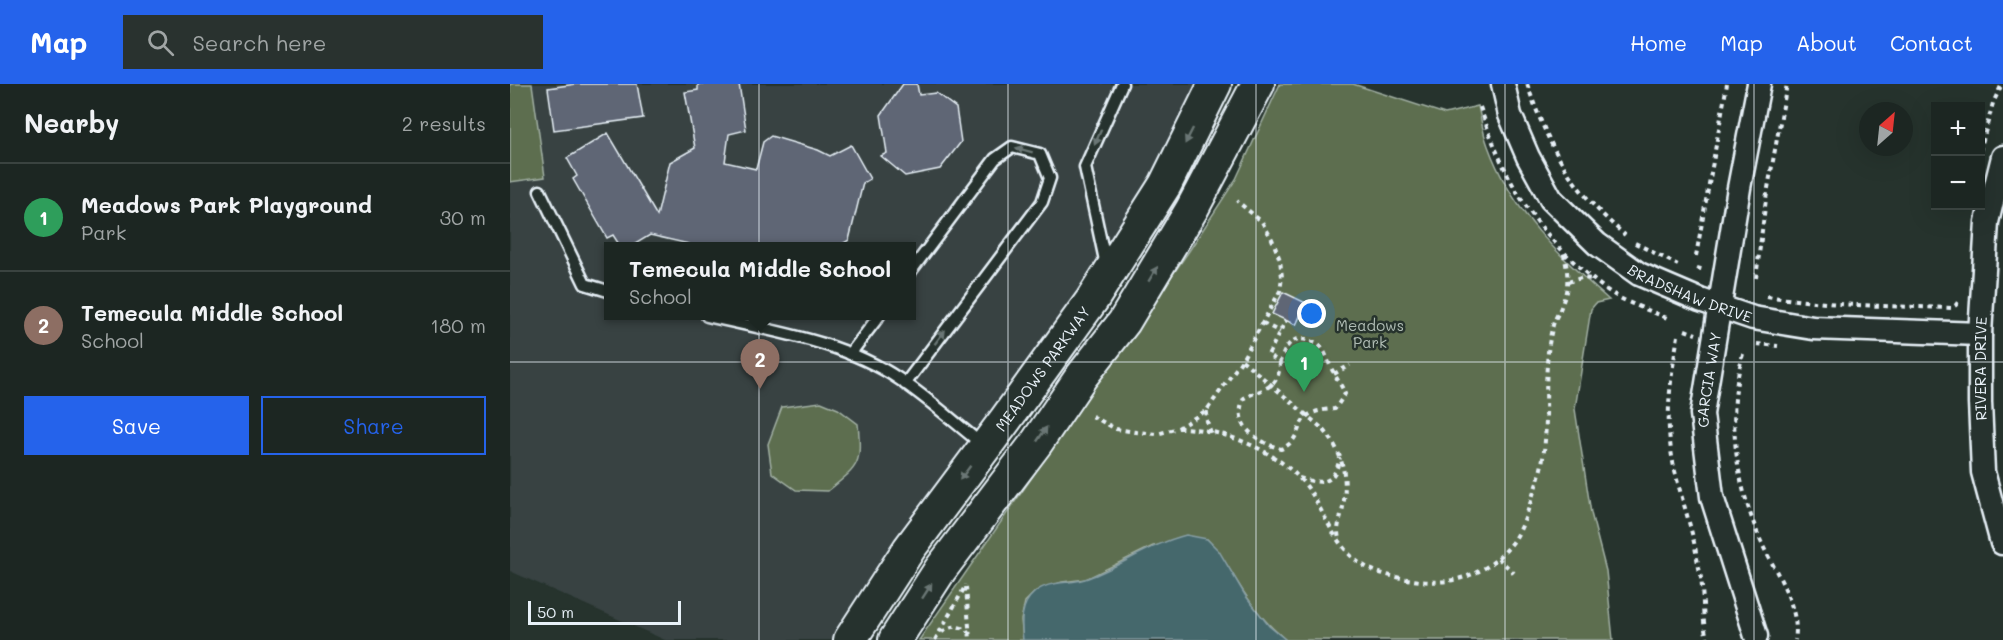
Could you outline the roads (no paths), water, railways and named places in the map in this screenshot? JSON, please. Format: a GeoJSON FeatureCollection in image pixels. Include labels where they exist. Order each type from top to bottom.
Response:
{"type":"FeatureCollection","features":[{"type":"Feature","properties":{"kind":"main road","name":"MEADOWS PARKWAY"},"geometry":{"type":"LineString","coordinates":[[850,640],[909,549],[1092,300],[1165,185],[1215,84]]}},
{"type":"Feature","properties":{"kind":"main road"},"geometry":{"type":"LineString","coordinates":[[895,640],[940,570],[1124,322],[1192,209],[1258,84]]}},
{"type":"Feature","properties":{"kind":"street","name":"BRADSHAW DRIVE"},"geometry":{"type":"LineString","coordinates":[[1503,84],[1510,115],[1528,158],[1551,199],[1597,244],[1639,274],[1719,307],[1753,318],[1813,328],[1980,334]]}},
{"type":"Feature","properties":{"kind":"street","name":"GARCIA WAY"},"geometry":{"type":"LineString","coordinates":[[1756,636],[1712,497],[1702,414],[1739,188],[1759,84]]}},
{"type":"Feature","properties":{"kind":"street","name":"RIVERA DRIVE"},"geometry":{"type":"LineString","coordinates":[[2002,543],[1983,472],[1980,334],[1987,222],[2003,156]]}},
{"type":"Feature","properties":{"kind":"lane"},"geometry":{"type":"LineString","coordinates":[[1108,275],[1085,167],[1122,84]]}},
{"type":"Feature","properties":{"kind":"lane"},"geometry":{"type":"LineString","coordinates":[[905,384],[1042,202],[1050,178],[1040,154],[1012,147],[995,159],[916,266]]}},
{"type":"Feature","properties":{"kind":"lane"},"geometry":{"type":"LineString","coordinates":[[540,191],[585,284],[604,290]]}},
{"type":"Feature","properties":{"kind":"lane"},"geometry":{"type":"LineString","coordinates":[[727,320],[828,345],[864,359],[905,384],[985,447]]}},
{"type":"Feature","properties":{"kind":"lane"},"geometry":{"type":"LineString","coordinates":[[850,354],[875,320]]}},
{"type":"Feature","properties":{"kind":"water"},"geometry":{"type":"Polygon","coordinates":[[[1186,535],[1207,539],[1219,551],[1245,595],[1269,626],[1286,640],[1023,640],[1022,621],[1026,603],[1040,589],[1053,584],[1088,578],[1161,544],[1186,535]]]}},
{"type":"Feature","properties":{"kind":"place","name":"Temecula Middle School"},"geometry":{"type":"Point","coordinates":[760,389]}},
{"type":"Feature","properties":{"kind":"place","name":"Meadows Park Playground"},"geometry":{"type":"Point","coordinates":[1304,392]}},
{"type":"Feature","properties":{"kind":"park label","name":"Meadows Park"},"geometry":{"type":"Point","coordinates":[1370,334]}}]}
